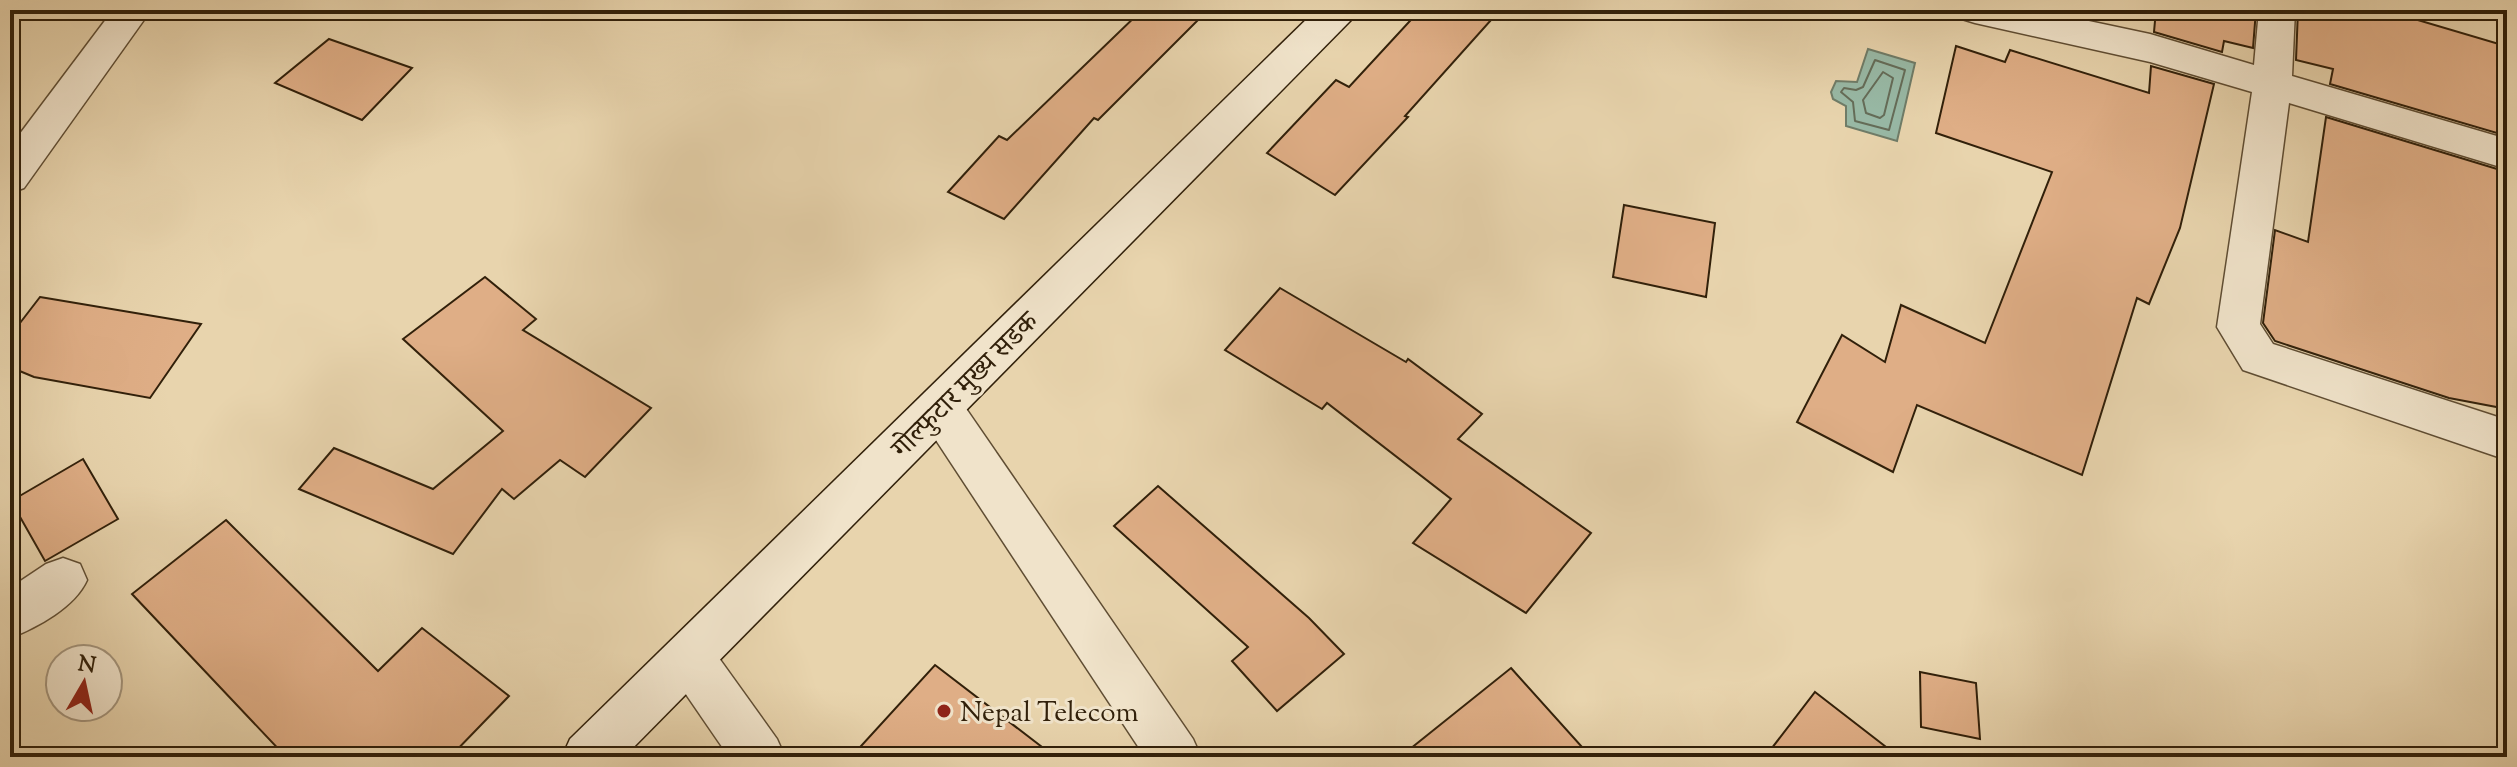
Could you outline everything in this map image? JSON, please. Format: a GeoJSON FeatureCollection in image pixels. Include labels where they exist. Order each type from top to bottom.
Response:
{"type":"FeatureCollection","features":[{"type":"Feature","properties":{"kind":"street"},"geometry":{"type":"LineString","coordinates":[[10,177],[133,10]]}},
{"type":"Feature","properties":{"kind":"street","name":"गोल्फुटार मुख्य सडक"},"geometry":{"type":"LineString","coordinates":[[588,757],[1339,10]]}},
{"type":"Feature","properties":{"kind":"street"},"geometry":{"type":"LineString","coordinates":[[2277,10],[2272,84],[2238,327],[2258,357],[2507,440]]}},
{"type":"Feature","properties":{"kind":"street"},"geometry":{"type":"LineString","coordinates":[[1984,11],[2150,48],[2507,154]]}},
{"type":"Feature","properties":{"kind":"street"},"geometry":{"type":"LineString","coordinates":[[940,408],[1175,757]]}},
{"type":"Feature","properties":{"kind":"street"},"geometry":{"type":"LineString","coordinates":[[10,615],[63,580]]}},
{"type":"Feature","properties":{"kind":"street"},"geometry":{"type":"LineString","coordinates":[[689,657],[759,757]]}},
{"type":"Feature","properties":{"kind":"water"},"geometry":{"type":"Polygon","coordinates":[[[1868,49],[1915,63],[1897,141],[1846,126],[1846,106],[1833,99],[1831,92],[1836,81],[1857,82],[1868,49]]]}},
{"type":"Feature","properties":{"kind":"building"},"geometry":{"type":"Polygon","coordinates":[[[1142,10],[1186,10],[1197,21],[1098,120],[1094,118],[1004,219],[948,192],[999,136],[1007,140],[1142,10]]]}},
{"type":"Feature","properties":{"kind":"building"},"geometry":{"type":"Polygon","coordinates":[[[1420,10],[1500,10],[1405,116],[1408,117],[1335,195],[1267,153],[1336,80],[1349,87],[1420,10]]]}},
{"type":"Feature","properties":{"kind":"building"},"geometry":{"type":"Polygon","coordinates":[[[2156,10],[2256,10],[2253,48],[2224,41],[2222,52],[2154,32],[2156,10]]]}},
{"type":"Feature","properties":{"kind":"building"},"geometry":{"type":"Polygon","coordinates":[[[2298,10],[2384,10],[2499,44],[2507,98],[2507,136],[2330,84],[2333,69],[2296,60],[2298,10]]]}},
{"type":"Feature","properties":{"kind":"building"},"geometry":{"type":"Polygon","coordinates":[[[329,39],[412,68],[362,120],[275,83],[329,39]]]}},
{"type":"Feature","properties":{"kind":"building"},"geometry":{"type":"Polygon","coordinates":[[[1956,46],[2005,62],[2010,50],[2149,93],[2151,66],[2214,84],[2180,228],[2149,304],[2137,298],[2082,475],[1917,405],[1893,472],[1797,422],[1842,335],[1885,362],[1901,305],[1985,343],[2052,172],[1936,133],[1956,46]]]}},
{"type":"Feature","properties":{"kind":"building"},"geometry":{"type":"Polygon","coordinates":[[[2326,117],[2507,172],[2507,409],[2449,398],[2275,341],[2263,323],[2275,230],[2308,242],[2326,117]]]}},
{"type":"Feature","properties":{"kind":"building"},"geometry":{"type":"Polygon","coordinates":[[[1624,205],[1715,223],[1706,297],[1613,277],[1624,205]]]}},
{"type":"Feature","properties":{"kind":"building"},"geometry":{"type":"Polygon","coordinates":[[[485,277],[536,319],[523,330],[651,408],[585,477],[560,460],[514,499],[502,489],[453,554],[299,489],[334,448],[433,489],[503,431],[403,339],[485,277]]]}},
{"type":"Feature","properties":{"kind":"building"},"geometry":{"type":"Polygon","coordinates":[[[1280,288],[1406,362],[1408,359],[1482,414],[1458,439],[1591,533],[1526,613],[1413,543],[1451,499],[1327,403],[1322,409],[1225,350],[1280,288]]]}},
{"type":"Feature","properties":{"kind":"building"},"geometry":{"type":"Polygon","coordinates":[[[40,297],[201,324],[150,398],[34,377],[10,367],[10,336],[40,297]]]}},
{"type":"Feature","properties":{"kind":"building"},"geometry":{"type":"Polygon","coordinates":[[[83,459],[118,519],[45,561],[11,501],[83,459]]]}},
{"type":"Feature","properties":{"kind":"building"},"geometry":{"type":"Polygon","coordinates":[[[1158,486],[1309,618],[1344,654],[1277,711],[1232,661],[1248,647],[1114,526],[1158,486]]]}},
{"type":"Feature","properties":{"kind":"building"},"geometry":{"type":"Polygon","coordinates":[[[226,520],[378,671],[422,628],[509,696],[450,757],[286,757],[132,594],[226,520]]]}},
{"type":"Feature","properties":{"kind":"building","name":"Nepal Telecom"},"geometry":{"type":"Polygon","coordinates":[[[935,665],[1055,757],[851,757],[935,665]]]}},
{"type":"Feature","properties":{"kind":"building"},"geometry":{"type":"Polygon","coordinates":[[[1511,668],[1591,757],[1400,757],[1511,668]]]}},
{"type":"Feature","properties":{"kind":"building"},"geometry":{"type":"Polygon","coordinates":[[[1920,672],[1976,683],[1980,739],[1921,727],[1920,672]]]}},
{"type":"Feature","properties":{"kind":"building"},"geometry":{"type":"Polygon","coordinates":[[[1815,692],[1899,757],[1765,757],[1815,692]]]}},
{"type":"Feature","properties":{"kind":"place","name":"Nepal Telecom"},"geometry":{"type":"Point","coordinates":[944,711]}}]}
